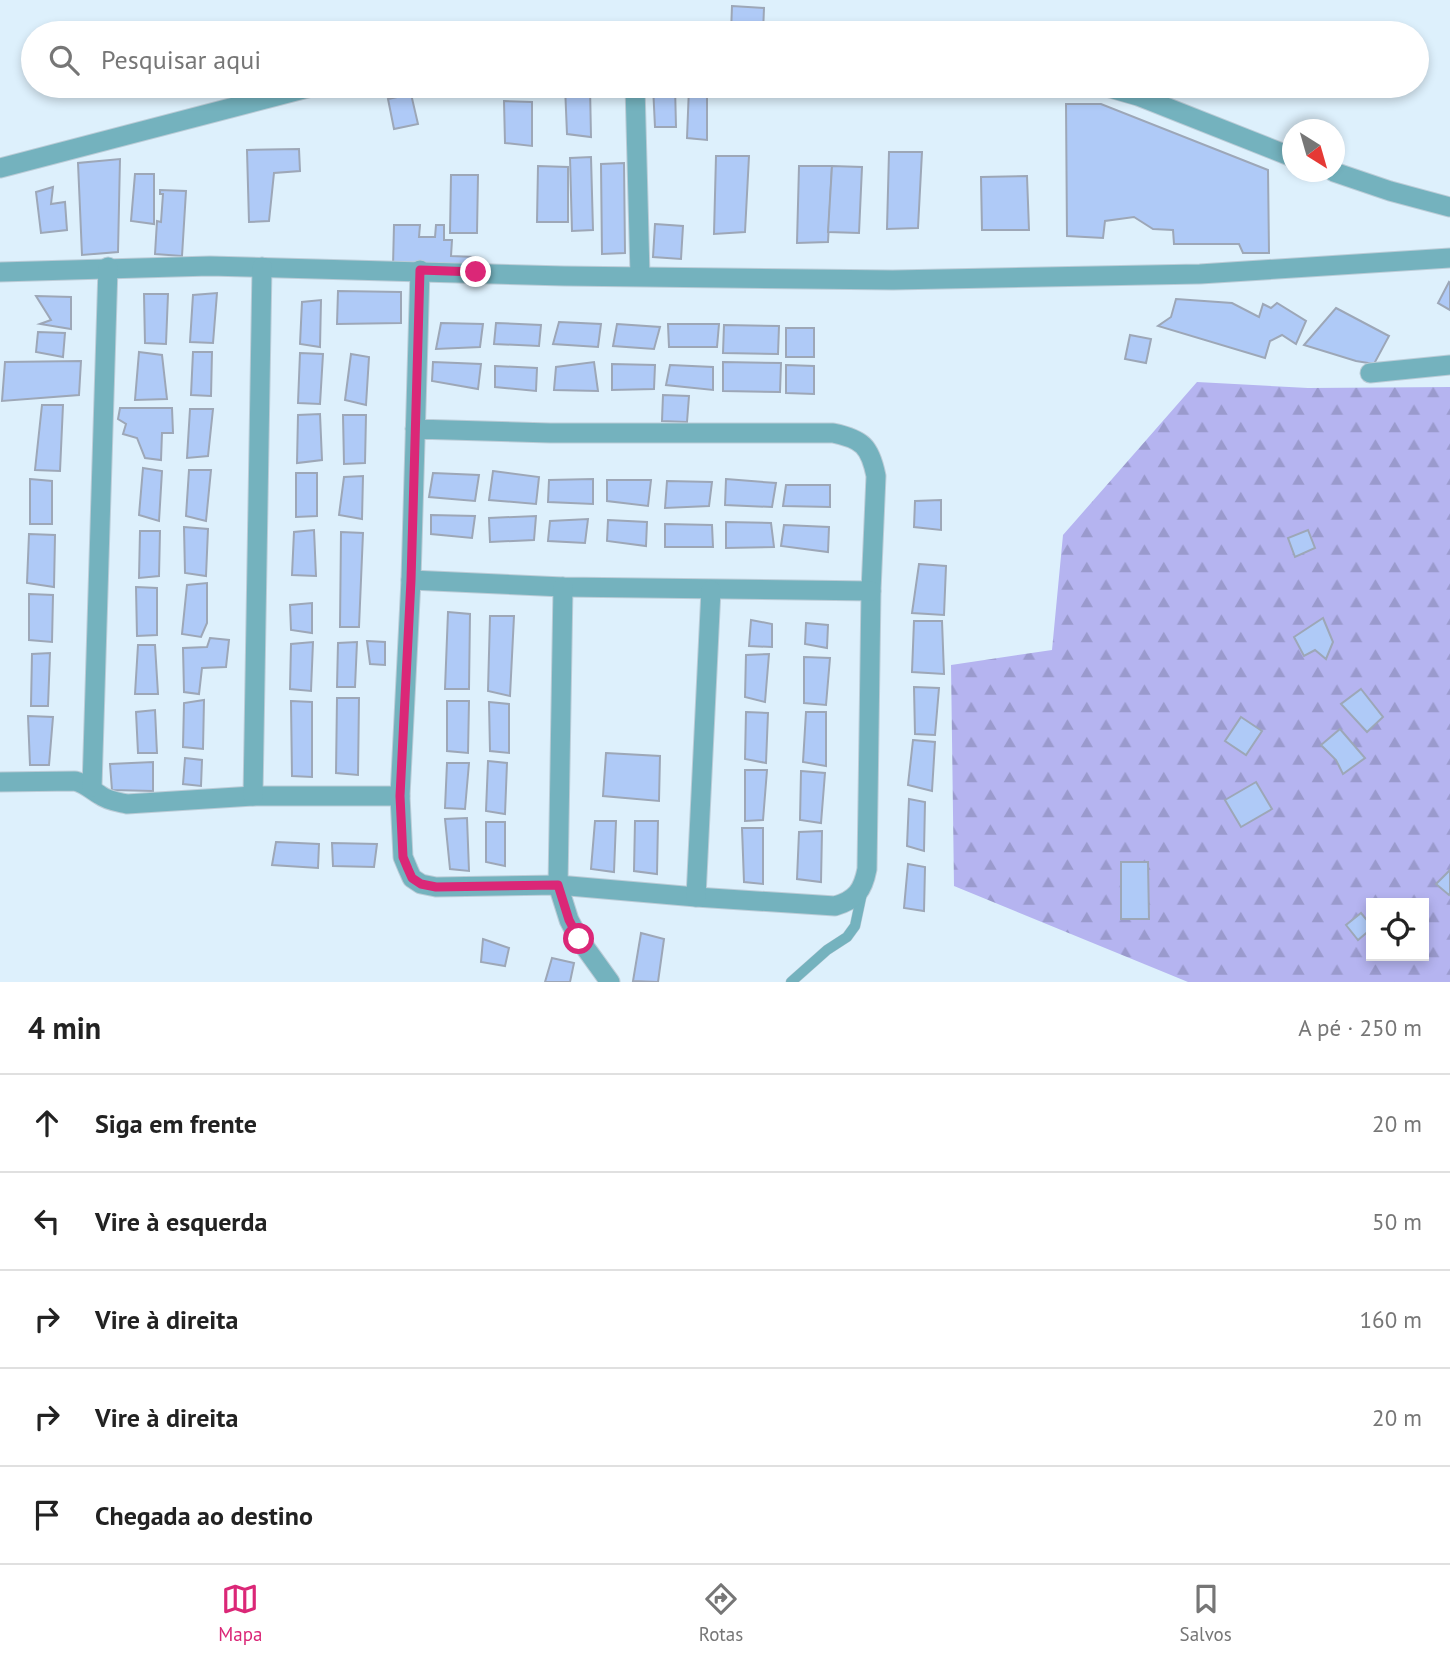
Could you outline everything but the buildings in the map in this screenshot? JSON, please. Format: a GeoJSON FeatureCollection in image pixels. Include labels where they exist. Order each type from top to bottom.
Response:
{"type":"FeatureCollection","features":[{"type":"Feature","properties":{"kind":"street"},"geometry":{"type":"LineString","coordinates":[[0,168],[270,98]]}},
{"type":"Feature","properties":{"kind":"street"},"geometry":{"type":"LineString","coordinates":[[635,98],[640,275]]}},
{"type":"Feature","properties":{"kind":"street"},"geometry":{"type":"LineString","coordinates":[[1143,98],[1282,153]]}},
{"type":"Feature","properties":{"kind":"street"},"geometry":{"type":"LineString","coordinates":[[1345,176],[1450,208]]}},
{"type":"Feature","properties":{"kind":"street"},"geometry":{"type":"LineString","coordinates":[[0,272],[108,267],[262,267],[564,276],[893,280],[1200,274],[1450,258]]}},
{"type":"Feature","properties":{"kind":"street"},"geometry":{"type":"LineString","coordinates":[[92,788],[108,267]]}},
{"type":"Feature","properties":{"kind":"street"},"geometry":{"type":"LineString","coordinates":[[253,796],[262,267]]}},
{"type":"Feature","properties":{"kind":"street"},"geometry":{"type":"LineString","coordinates":[[415,429],[550,433],[833,433],[854,437],[865,446],[872,457],[876,475],[871,591],[867,869],[859,894],[849,902],[835,906],[558,885],[436,887],[421,884],[412,878],[403,857],[400,796],[411,580],[415,429],[420,270]]}},
{"type":"Feature","properties":{"kind":"street"},"geometry":{"type":"LineString","coordinates":[[1370,373],[1450,365]]}},
{"type":"Feature","properties":{"kind":"street"},"geometry":{"type":"LineString","coordinates":[[411,580],[563,587],[871,591]]}},
{"type":"Feature","properties":{"kind":"street"},"geometry":{"type":"LineString","coordinates":[[563,587],[558,885],[569,920],[579,939],[610,982]]}},
{"type":"Feature","properties":{"kind":"street"},"geometry":{"type":"LineString","coordinates":[[696,897],[711,590]]}},
{"type":"Feature","properties":{"kind":"street"},"geometry":{"type":"LineString","coordinates":[[0,782],[75,781],[92,788],[99,795],[127,804],[253,796],[400,796]]}},
{"type":"Feature","properties":{"kind":"lane"},"geometry":{"type":"LineString","coordinates":[[791,982],[827,950],[847,937],[855,926],[864,882]]}},
{"type":"Feature","properties":{"kind":"green space"},"geometry":{"type":"Polygon","coordinates":[[[1197,382],[1308,388],[1450,387],[1450,982],[1188,982],[954,886],[951,665],[1052,650],[1063,535],[1197,382]]]}},
{"type":"Feature","properties":{"kind":"route"},"geometry":{"type":"LineString","coordinates":[[476,272],[420,270],[411,580],[400,796],[403,857],[412,878],[421,884],[436,887],[558,885],[569,920],[579,939]]}}]}
